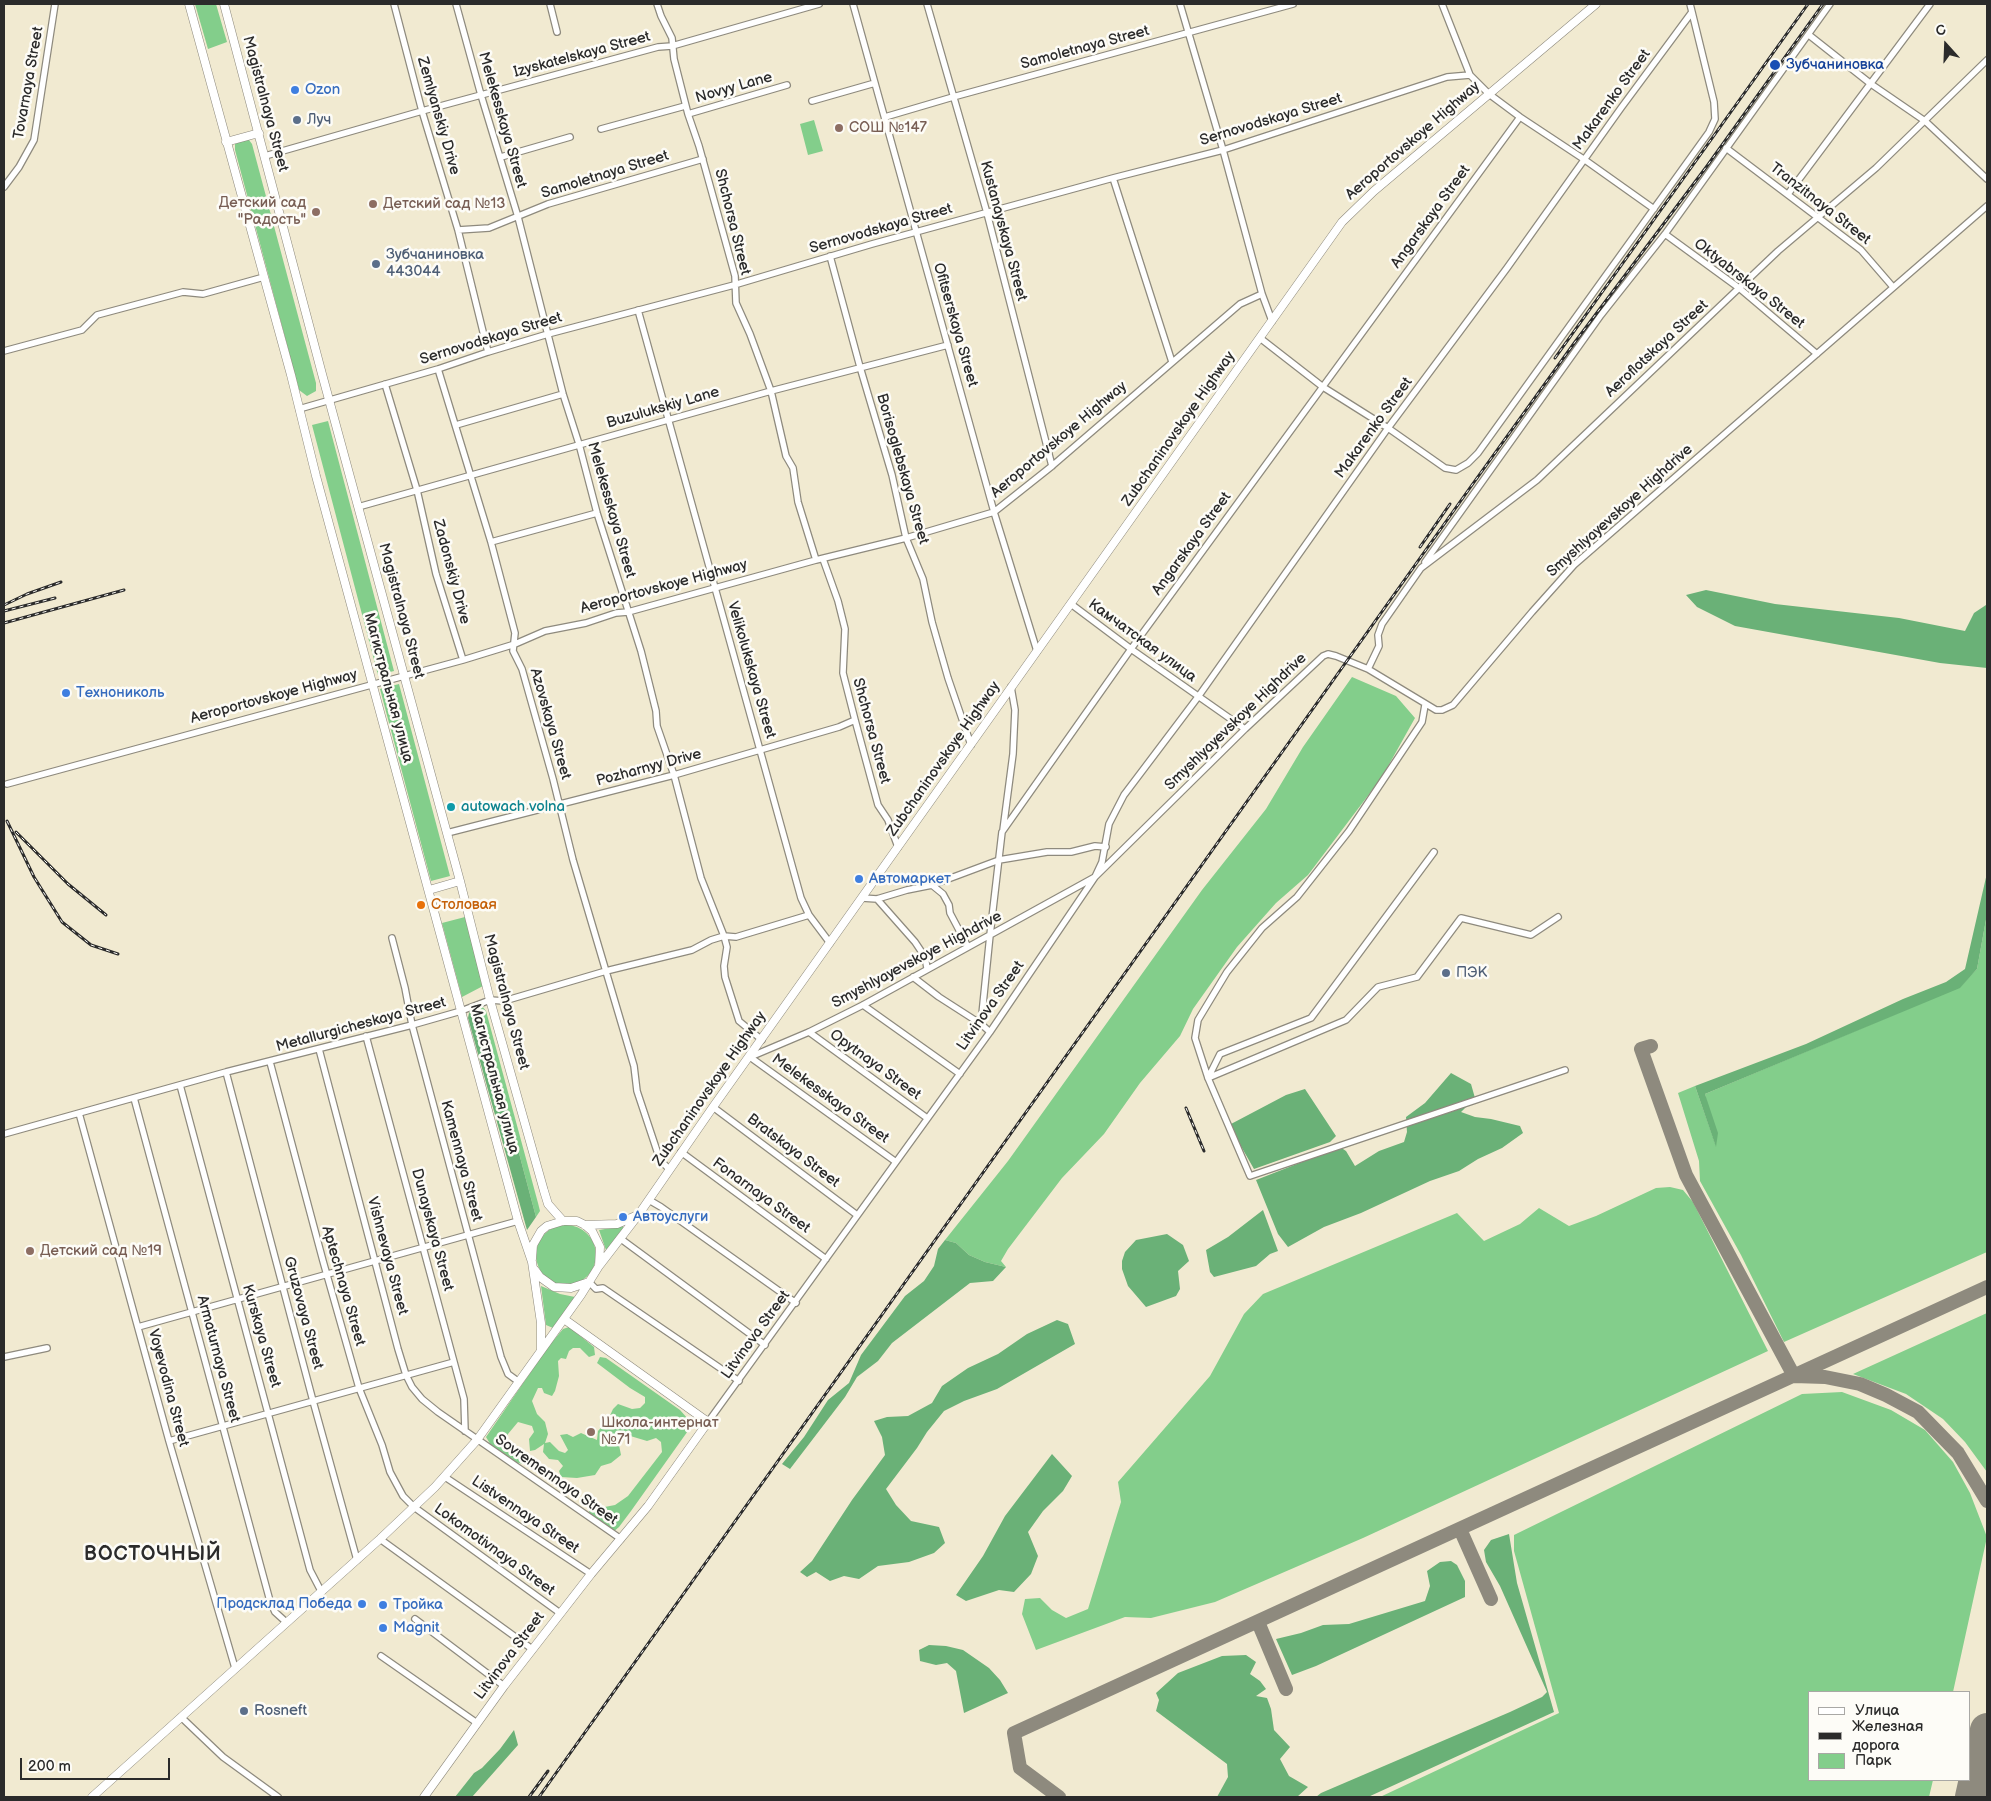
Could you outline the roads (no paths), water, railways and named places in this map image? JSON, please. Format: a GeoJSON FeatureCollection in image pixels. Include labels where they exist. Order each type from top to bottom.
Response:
{"type":"FeatureCollection","features":[{"type":"Feature","properties":{"kind":"main road","name":"Магистральная улица"},"geometry":{"type":"LineString","coordinates":[[189,4],[518,1221],[532,1262]]}},
{"type":"Feature","properties":{"kind":"main road","name":"Magistralnaya Street"},"geometry":{"type":"LineString","coordinates":[[224,4],[329,400],[460,881],[490,1000],[548,1204],[562,1220]]}},
{"type":"Feature","properties":{"kind":"main road","name":"Aeroportovskoye Highway"},"geometry":{"type":"LineString","coordinates":[[1272,320],[1322,250],[1355,208],[1596,4]]}},
{"type":"Feature","properties":{"kind":"main road"},"geometry":{"type":"LineString","coordinates":[[226,142],[259,133]]}},
{"type":"Feature","properties":{"kind":"main road","name":"Zubchaninovskoye Highway"},"geometry":{"type":"LineString","coordinates":[[599,1266],[649,1200],[681,1152],[1272,320]]}},
{"type":"Feature","properties":{"kind":"main road"},"geometry":{"type":"LineString","coordinates":[[429,890],[460,881]]}},
{"type":"Feature","properties":{"kind":"main road"},"geometry":{"type":"LineString","coordinates":[[585,1225],[617,1224],[639,1214]]}},
{"type":"Feature","properties":{"kind":"main road"},"geometry":{"type":"LineString","coordinates":[[92,1797],[380,1540],[445,1477],[477,1440],[564,1319],[599,1266],[600,1247],[597,1239],[585,1225],[577,1221],[562,1220],[554,1222],[541,1231],[533,1245],[532,1262],[541,1322],[541,1350]]}},
{"type":"Feature","properties":{"kind":"main road"},"geometry":{"type":"LineString","coordinates":[[532,1262],[540,1277],[554,1287],[572,1288],[589,1282]]}},
{"type":"Feature","properties":{"kind":"main road"},"geometry":{"type":"LineString","coordinates":[[564,1319],[708,1422]]}},
{"type":"Feature","properties":{"kind":"main road","name":"Litvinova Street"},"geometry":{"type":"LineString","coordinates":[[424,1797],[560,1612],[621,1539],[708,1422]]}},
{"type":"Feature","properties":{"kind":"street","name":"Tovarnaya Street"},"geometry":{"type":"LineString","coordinates":[[4,187],[20,167],[34,140],[55,4]]}},
{"type":"Feature","properties":{"kind":"street","name":"Zemlyanskiy Drive"},"geometry":{"type":"LineString","coordinates":[[394,4],[422,111],[458,230],[488,352]]}},
{"type":"Feature","properties":{"kind":"street","name":"Melekesskaya Street"},"geometry":{"type":"LineString","coordinates":[[456,4],[481,96],[518,218],[563,394],[580,444],[597,513],[643,660],[659,731],[674,775],[701,878],[724,936],[727,947],[724,966],[725,977],[739,1021],[762,1040]]}},
{"type":"Feature","properties":{"kind":"street"},"geometry":{"type":"LineString","coordinates":[[550,4],[557,32]]}},
{"type":"Feature","properties":{"kind":"street","name":"Shchorsa Street"},"geometry":{"type":"LineString","coordinates":[[658,4],[661,16],[672,38],[674,59],[688,114],[703,159],[735,276],[736,303],[750,334],[771,391],[786,456],[793,468],[798,502],[816,560]]}},
{"type":"Feature","properties":{"kind":"street","name":"Izyskatelskaya Street"},"geometry":{"type":"LineString","coordinates":[[265,156],[422,111],[658,47],[672,46],[819,4]]}},
{"type":"Feature","properties":{"kind":"street","name":"Ofitserskaya Street"},"geometry":{"type":"LineString","coordinates":[[853,4],[994,512],[1037,651]]}},
{"type":"Feature","properties":{"kind":"street","name":"Kustanayskaya Street"},"geometry":{"type":"LineString","coordinates":[[927,4],[987,213],[1052,466]]}},
{"type":"Feature","properties":{"kind":"street"},"geometry":{"type":"LineString","coordinates":[[1180,4],[1224,150],[1262,294],[1272,320]]}},
{"type":"Feature","properties":{"kind":"street","name":"Samoletnaya Street"},"geometry":{"type":"LineString","coordinates":[[885,117],[953,96],[1293,4]]}},
{"type":"Feature","properties":{"kind":"street"},"geometry":{"type":"LineString","coordinates":[[1442,4],[1470,74],[1489,94],[1654,209]]}},
{"type":"Feature","properties":{"kind":"street"},"geometry":{"type":"LineString","coordinates":[[1260,338],[1323,387],[1388,428],[1445,468],[1456,470],[1468,463],[1478,453],[1710,132],[1715,119],[1714,102],[1690,4]]}},
{"type":"Feature","properties":{"kind":"street"},"geometry":{"type":"LineString","coordinates":[[1421,568],[1601,315],[1665,234],[1809,36],[1830,4]]}},
{"type":"Feature","properties":{"kind":"street"},"geometry":{"type":"LineString","coordinates":[[1788,194],[1930,4]]}},
{"type":"Feature","properties":{"kind":"street","name":"Makarenko Street"},"geometry":{"type":"LineString","coordinates":[[1095,877],[1102,862],[1109,824],[1124,795],[1198,697],[1388,428],[1507,268],[1692,12]]}},
{"type":"Feature","properties":{"kind":"street"},"geometry":{"type":"LineString","coordinates":[[1809,36],[1871,84],[1925,121],[1987,179]]}},
{"type":"Feature","properties":{"kind":"street","name":"Aeroflotskaya Street"},"geometry":{"type":"LineString","coordinates":[[1368,669],[1379,646],[1378,635],[1382,624],[1421,568],[1537,480],[1778,251],[1876,168],[1987,60]]}},
{"type":"Feature","properties":{"kind":"street","name":"Sernovodskaya Street"},"geometry":{"type":"LineString","coordinates":[[299,409],[438,369],[548,334],[734,285],[915,232],[1113,178],[1224,150],[1448,77],[1470,74]]}},
{"type":"Feature","properties":{"kind":"street"},"geometry":{"type":"LineString","coordinates":[[812,101],[876,83]]}},
{"type":"Feature","properties":{"kind":"street","name":"Novyy Lane"},"geometry":{"type":"LineString","coordinates":[[688,114],[787,85]]}},
{"type":"Feature","properties":{"kind":"street"},"geometry":{"type":"LineString","coordinates":[[600,128],[686,106]]}},
{"type":"Feature","properties":{"kind":"street","name":"Angarskaya Street"},"geometry":{"type":"LineString","coordinates":[[981,1024],[1002,832],[1131,649],[1520,117]]}},
{"type":"Feature","properties":{"kind":"street"},"geometry":{"type":"LineString","coordinates":[[501,157],[570,137]]}},
{"type":"Feature","properties":{"kind":"street","name":"Tranzitnaya Street"},"geometry":{"type":"LineString","coordinates":[[1726,148],[1819,216],[1861,250],[1893,287]]}},
{"type":"Feature","properties":{"kind":"street","name":"Samoletnaya Street"},"geometry":{"type":"LineString","coordinates":[[458,230],[489,228],[518,218],[548,204],[703,159]]}},
{"type":"Feature","properties":{"kind":"street"},"geometry":{"type":"LineString","coordinates":[[1113,178],[1172,362]]}},
{"type":"Feature","properties":{"kind":"street","name":"Smyshlyayevskoye Highdrive"},"geometry":{"type":"LineString","coordinates":[[750,1056],[809,1032],[863,1005],[1095,877],[1245,729],[1323,656],[1328,654],[1336,656],[1368,669],[1436,710],[1442,710],[1454,705],[1574,565],[1987,206]]}},
{"type":"Feature","properties":{"kind":"street","name":"Oktyabrskaya Street"},"geometry":{"type":"LineString","coordinates":[[1665,234],[1739,288],[1817,354]]}},
{"type":"Feature","properties":{"kind":"street","name":"Borisoglebskaya Street"},"geometry":{"type":"LineString","coordinates":[[830,256],[892,476],[906,538],[923,579],[932,622],[948,678],[971,745]]}},
{"type":"Feature","properties":{"kind":"street"},"geometry":{"type":"LineString","coordinates":[[4,351],[82,330],[97,315],[182,292],[202,294],[264,277]]}},
{"type":"Feature","properties":{"kind":"street","name":"Aeroportovskoye Highway"},"geometry":{"type":"LineString","coordinates":[[7,784],[464,660],[515,644],[545,631],[628,612],[816,560],[823,560],[906,538],[994,512],[1052,466],[1240,304],[1262,294]]}},
{"type":"Feature","properties":{"kind":"street","name":"Velikolukskaya Street"},"geometry":{"type":"LineString","coordinates":[[638,310],[670,419],[801,898],[809,915],[830,942]]}},
{"type":"Feature","properties":{"kind":"street","name":"Buzulukskiy Lane"},"geometry":{"type":"LineString","coordinates":[[358,507],[771,391],[948,345]]}},
{"type":"Feature","properties":{"kind":"street","name":"Azovskaya Street"},"geometry":{"type":"LineString","coordinates":[[438,369],[491,542],[515,633],[513,651],[522,669],[564,820],[573,860],[634,1066],[637,1091],[660,1160],[669,1169]]}},
{"type":"Feature","properties":{"kind":"street","name":"Zadonskiy Drive"},"geometry":{"type":"LineString","coordinates":[[385,384],[417,490],[436,574],[464,660]]}},
{"type":"Feature","properties":{"kind":"street"},"geometry":{"type":"LineString","coordinates":[[456,425],[563,394]]}},
{"type":"Feature","properties":{"kind":"street"},"geometry":{"type":"LineString","coordinates":[[491,542],[597,513]]}},
{"type":"Feature","properties":{"kind":"street","name":"Shchorsa Street"},"geometry":{"type":"LineString","coordinates":[[823,560],[838,601],[845,629],[843,673],[855,720],[878,805],[888,820],[898,847]]}},
{"type":"Feature","properties":{"kind":"street","name":"Камчатская улица"},"geometry":{"type":"LineString","coordinates":[[1072,604],[1131,649],[1245,729]]}},
{"type":"Feature","properties":{"kind":"street"},"geometry":{"type":"LineString","coordinates":[[1002,832],[1013,754],[1015,710],[1011,687]]}},
{"type":"Feature","properties":{"kind":"street"},"geometry":{"type":"LineString","coordinates":[[1425,705],[1422,722],[1349,831],[1298,897],[1262,928],[1227,972],[1198,1020],[1195,1038],[1208,1078],[1250,1176],[1565,1070]]}},
{"type":"Feature","properties":{"kind":"street","name":"Pozharnyy Drive"},"geometry":{"type":"LineString","coordinates":[[447,833],[674,775],[839,727],[855,720]]}},
{"type":"Feature","properties":{"kind":"street"},"geometry":{"type":"LineString","coordinates":[[862,898],[877,898],[932,885],[999,860],[1047,852],[1071,852],[1095,846],[1106,846]]}},
{"type":"Feature","properties":{"kind":"street"},"geometry":{"type":"LineString","coordinates":[[1208,1078],[1220,1054],[1311,1018],[1434,852]]}},
{"type":"Feature","properties":{"kind":"street","name":"Litvinova Street"},"geometry":{"type":"LineString","coordinates":[[708,1422],[796,1303],[990,1032],[1095,877]]}},
{"type":"Feature","properties":{"kind":"street"},"geometry":{"type":"LineString","coordinates":[[932,885],[943,894],[949,905],[950,913],[968,947]]}},
{"type":"Feature","properties":{"kind":"street"},"geometry":{"type":"LineString","coordinates":[[877,898],[915,942],[925,957],[927,968]]}},
{"type":"Feature","properties":{"kind":"street","name":"Metallurgicheskaya Street"},"geometry":{"type":"LineString","coordinates":[[4,1134],[226,1072],[412,1025],[461,1011],[490,1000],[504,1001],[606,971],[692,950],[711,940],[724,936],[736,937],[809,915]]}},
{"type":"Feature","properties":{"kind":"street"},"geometry":{"type":"LineString","coordinates":[[1208,1078],[1346,1020],[1378,987],[1417,977],[1461,918],[1531,934],[1558,917]]}},
{"type":"Feature","properties":{"kind":"street","name":"Kamennaya Street"},"geometry":{"type":"LineString","coordinates":[[392,938],[412,1025],[501,1357],[508,1374],[519,1382]]}},
{"type":"Feature","properties":{"kind":"street"},"geometry":{"type":"LineString","coordinates":[[913,976],[939,997],[981,1024],[990,1032]]}},
{"type":"Feature","properties":{"kind":"street"},"geometry":{"type":"LineString","coordinates":[[863,1005],[960,1074]]}},
{"type":"Feature","properties":{"kind":"street","name":"Opytnaya Street"},"geometry":{"type":"LineString","coordinates":[[809,1032],[928,1118]]}},
{"type":"Feature","properties":{"kind":"street","name":"Dunayskaya Street"},"geometry":{"type":"LineString","coordinates":[[366,1036],[464,1400],[465,1431]]}},
{"type":"Feature","properties":{"kind":"street","name":"Vishnevaya Street"},"geometry":{"type":"LineString","coordinates":[[319,1049],[406,1375],[412,1387],[422,1399],[477,1440]]}},
{"type":"Feature","properties":{"kind":"street","name":"Melekesskaya Street"},"geometry":{"type":"LineString","coordinates":[[750,1056],[896,1162]]}},
{"type":"Feature","properties":{"kind":"street","name":"Aptechnaya Street"},"geometry":{"type":"LineString","coordinates":[[270,1062],[359,1388],[390,1472],[403,1496],[414,1508]]}},
{"type":"Feature","properties":{"kind":"street","name":"Gruzovaya Street"},"geometry":{"type":"LineString","coordinates":[[226,1072],[312,1401],[357,1560]]}},
{"type":"Feature","properties":{"kind":"street","name":"Kurskaya Street"},"geometry":{"type":"LineString","coordinates":[[180,1085],[310,1570],[322,1591]]}},
{"type":"Feature","properties":{"kind":"street","name":"Armaturnaya Street"},"geometry":{"type":"LineString","coordinates":[[134,1098],[270,1601],[275,1612],[286,1622]]}},
{"type":"Feature","properties":{"kind":"street","name":"Bratskaya Street"},"geometry":{"type":"LineString","coordinates":[[713,1107],[857,1216]]}},
{"type":"Feature","properties":{"kind":"street","name":"Voyevodina Street"},"geometry":{"type":"LineString","coordinates":[[78,1113],[169,1441],[235,1668]]}},
{"type":"Feature","properties":{"kind":"street","name":"Fonarnaya Street"},"geometry":{"type":"LineString","coordinates":[[681,1152],[826,1259]]}},
{"type":"Feature","properties":{"kind":"street"},"geometry":{"type":"LineString","coordinates":[[649,1200],[796,1303]]}},
{"type":"Feature","properties":{"kind":"street"},"geometry":{"type":"LineString","coordinates":[[138,1326],[518,1221]]}},
{"type":"Feature","properties":{"kind":"street"},"geometry":{"type":"LineString","coordinates":[[620,1239],[765,1345]]}},
{"type":"Feature","properties":{"kind":"street"},"geometry":{"type":"LineString","coordinates":[[589,1282],[596,1289],[602,1288],[739,1381]]}},
{"type":"Feature","properties":{"kind":"street"},"geometry":{"type":"LineString","coordinates":[[4,1358],[47,1348]]}},
{"type":"Feature","properties":{"kind":"street"},"geometry":{"type":"LineString","coordinates":[[169,1441],[454,1362]]}},
{"type":"Feature","properties":{"kind":"street","name":"Sovremennaya Street"},"geometry":{"type":"LineString","coordinates":[[477,1440],[621,1539]]}},
{"type":"Feature","properties":{"kind":"street","name":"Listvennaya Street"},"geometry":{"type":"LineString","coordinates":[[445,1477],[591,1574]]}},
{"type":"Feature","properties":{"kind":"street","name":"Lokomotivnaya Street"},"geometry":{"type":"LineString","coordinates":[[414,1508],[560,1612]]}},
{"type":"Feature","properties":{"kind":"street"},"geometry":{"type":"LineString","coordinates":[[380,1540],[532,1649]]}},
{"type":"Feature","properties":{"kind":"street"},"geometry":{"type":"LineString","coordinates":[[415,1619],[504,1686]]}},
{"type":"Feature","properties":{"kind":"street"},"geometry":{"type":"LineString","coordinates":[[381,1656],[477,1723]]}},
{"type":"Feature","properties":{"kind":"street"},"geometry":{"type":"LineString","coordinates":[[181,1717],[222,1757],[278,1797]]}},
{"type":"Feature","properties":{"kind":"railway"},"geometry":{"type":"LineString","coordinates":[[1555,358],[1808,4]]}},
{"type":"Feature","properties":{"kind":"railway"},"geometry":{"type":"LineString","coordinates":[[539,1797],[1472,485],[1575,342],[1707,166],[1823,4]]}},
{"type":"Feature","properties":{"kind":"railway"},"geometry":{"type":"LineString","coordinates":[[1420,547],[1450,504]]}},
{"type":"Feature","properties":{"kind":"railway"},"geometry":{"type":"LineString","coordinates":[[4,605],[27,594],[61,582]]}},
{"type":"Feature","properties":{"kind":"railway"},"geometry":{"type":"LineString","coordinates":[[4,623],[124,590]]}},
{"type":"Feature","properties":{"kind":"railway"},"geometry":{"type":"LineString","coordinates":[[4,611],[55,598]]}},
{"type":"Feature","properties":{"kind":"railway"},"geometry":{"type":"LineString","coordinates":[[7,821],[34,877],[62,922],[91,945],[118,954]]}},
{"type":"Feature","properties":{"kind":"railway"},"geometry":{"type":"LineString","coordinates":[[16,832],[68,884],[106,915]]}},
{"type":"Feature","properties":{"kind":"railway"},"geometry":{"type":"LineString","coordinates":[[1186,1108],[1204,1151]]}},
{"type":"Feature","properties":{"kind":"railway"},"geometry":{"type":"LineString","coordinates":[[529,1797],[548,1771]]}},
{"type":"Feature","properties":{"kind":"place","name":"Зубчаниновка"},"geometry":{"type":"Point","coordinates":[1775,65]}},
{"type":"Feature","properties":{"kind":"place","name":"Ozon"},"geometry":{"type":"Point","coordinates":[295,90]}},
{"type":"Feature","properties":{"kind":"place","name":"Луч"},"geometry":{"type":"Point","coordinates":[297,120]}},
{"type":"Feature","properties":{"kind":"place","name":"СОШ №147"},"geometry":{"type":"Point","coordinates":[839,128]}},
{"type":"Feature","properties":{"kind":"place","name":"Детский сад №13"},"geometry":{"type":"Point","coordinates":[373,204]}},
{"type":"Feature","properties":{"kind":"place","name":"Детский сад \"Радость\""},"geometry":{"type":"Point","coordinates":[316,212]}},
{"type":"Feature","properties":{"kind":"place","name":"Зубчаниновка 443044"},"geometry":{"type":"Point","coordinates":[376,264]}},
{"type":"Feature","properties":{"kind":"place","name":"Технониколь"},"geometry":{"type":"Point","coordinates":[66,693]}},
{"type":"Feature","properties":{"kind":"place","name":"autowach volna"},"geometry":{"type":"Point","coordinates":[451,807]}},
{"type":"Feature","properties":{"kind":"place","name":"Автомаркет"},"geometry":{"type":"Point","coordinates":[859,879]}},
{"type":"Feature","properties":{"kind":"place","name":"Столовая"},"geometry":{"type":"Point","coordinates":[421,905]}},
{"type":"Feature","properties":{"kind":"place","name":"ПЭК"},"geometry":{"type":"Point","coordinates":[1446,973]}},
{"type":"Feature","properties":{"kind":"place","name":"Автоуслуги"},"geometry":{"type":"Point","coordinates":[623,1217]}},
{"type":"Feature","properties":{"kind":"place","name":"Детский сад №19"},"geometry":{"type":"Point","coordinates":[30,1251]}},
{"type":"Feature","properties":{"kind":"place","name":"Школа-интернат №71"},"geometry":{"type":"Point","coordinates":[591,1432]}},
{"type":"Feature","properties":{"kind":"place","name":"Продсклад Победа"},"geometry":{"type":"Point","coordinates":[362,1604]}},
{"type":"Feature","properties":{"kind":"place","name":"Тройка"},"geometry":{"type":"Point","coordinates":[383,1605]}},
{"type":"Feature","properties":{"kind":"place","name":"Magnit"},"geometry":{"type":"Point","coordinates":[383,1628]}},
{"type":"Feature","properties":{"kind":"place","name":"Rosneft"},"geometry":{"type":"Point","coordinates":[244,1711]}},
{"type":"Feature","properties":{"kind":"district","name":"ВОСТОЧНЫЙ"},"geometry":{"type":"Point","coordinates":[153,1555]}}]}
